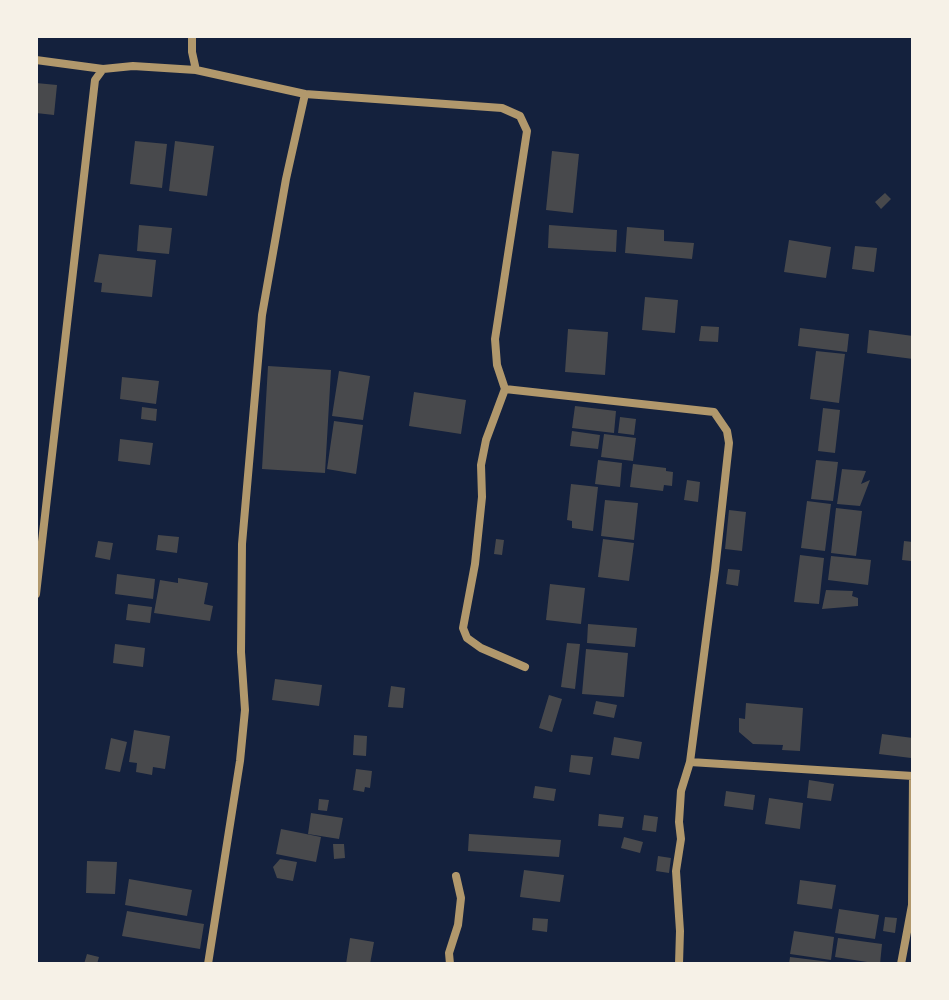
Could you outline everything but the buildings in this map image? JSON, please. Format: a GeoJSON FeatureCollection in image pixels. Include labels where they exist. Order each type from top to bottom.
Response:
{"type":"FeatureCollection","features":[{"type":"Feature","properties":{"kind":"street"},"geometry":{"type":"LineString","coordinates":[[192,36],[196,70]]}},
{"type":"Feature","properties":{"kind":"street"},"geometry":{"type":"LineString","coordinates":[[36,60],[103,69],[133,66],[196,70],[305,94],[502,108],[520,116],[527,131],[495,339],[497,365],[505,389],[486,440],[481,465],[478,538],[463,628],[467,638],[481,648],[525,667]]}},
{"type":"Feature","properties":{"kind":"street"},"geometry":{"type":"LineString","coordinates":[[36,594],[93,94],[95,80],[103,69]]}},
{"type":"Feature","properties":{"kind":"street"},"geometry":{"type":"LineString","coordinates":[[208,964],[240,761],[245,710],[241,652],[242,544],[262,315],[286,179],[305,94]]}},
{"type":"Feature","properties":{"kind":"street"},"geometry":{"type":"LineString","coordinates":[[505,389],[714,412],[727,431],[729,443],[715,570],[690,762],[681,791],[681,839],[676,871],[679,964]]}},
{"type":"Feature","properties":{"kind":"street"},"geometry":{"type":"LineString","coordinates":[[690,762],[913,776],[912,905],[901,964]]}},
{"type":"Feature","properties":{"kind":"street"},"geometry":{"type":"LineString","coordinates":[[450,964],[449,953],[458,925],[461,898],[456,876]]}}]}
